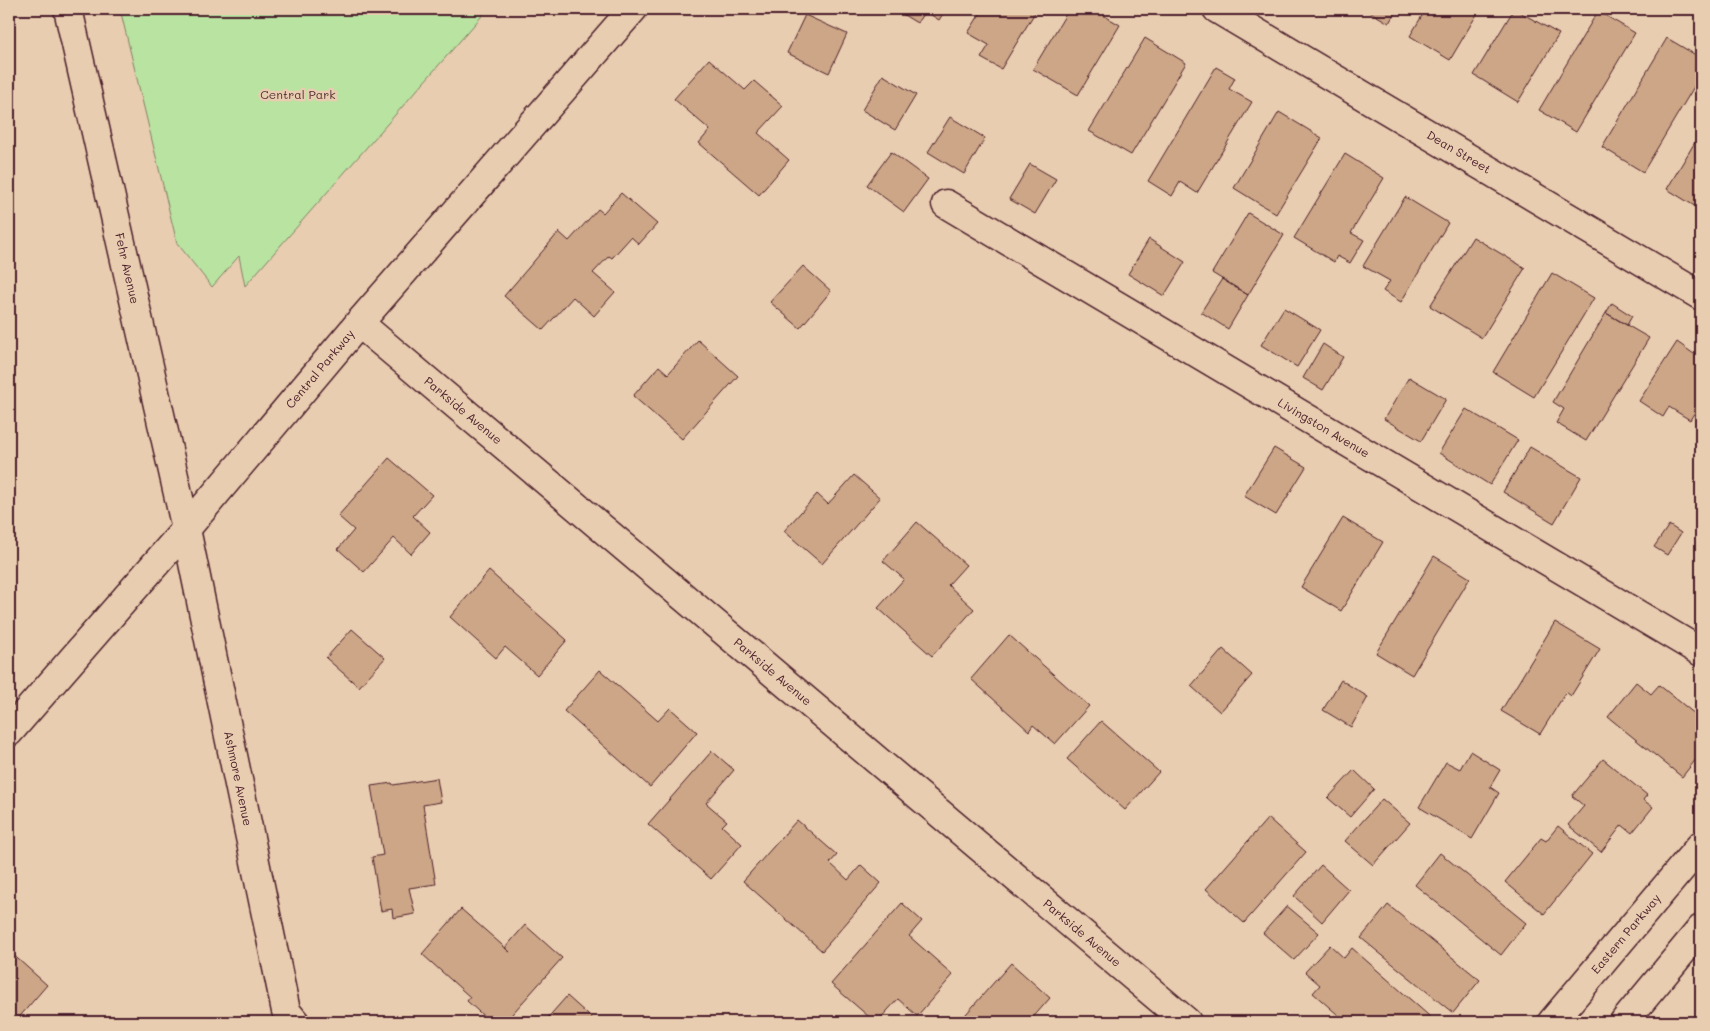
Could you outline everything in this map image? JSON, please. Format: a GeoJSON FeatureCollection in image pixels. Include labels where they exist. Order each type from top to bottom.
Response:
{"type":"FeatureCollection","features":[{"type":"Feature","properties":{"kind":"street","name":"Fehr Avenue"},"geometry":{"type":"LineString","coordinates":[[68,9],[186,530]]}},
{"type":"Feature","properties":{"kind":"street","name":"Central Parkway"},"geometry":{"type":"LineString","coordinates":[[9,732],[186,530],[359,323],[633,9]]}},
{"type":"Feature","properties":{"kind":"street","name":"Dean Street"},"geometry":{"type":"LineString","coordinates":[[1217,9],[1701,296]]}},
{"type":"Feature","properties":{"kind":"street","name":"Livingston Avenue"},"geometry":{"type":"LineString","coordinates":[[946,204],[1701,652]]}},
{"type":"Feature","properties":{"kind":"street","name":"Parkside Avenue"},"geometry":{"type":"LineString","coordinates":[[359,323],[1187,1022]]}},
{"type":"Feature","properties":{"kind":"street","name":"Ashmore Avenue"},"geometry":{"type":"LineString","coordinates":[[186,530],[286,1011],[295,1022]]}},
{"type":"Feature","properties":{"kind":"street","name":"Eastern Parkway"},"geometry":{"type":"LineString","coordinates":[[1552,1022],[1701,845]]}},
{"type":"Feature","properties":{"kind":"street"},"geometry":{"type":"LineString","coordinates":[[1624,1022],[1701,929]]}},
{"type":"Feature","properties":{"kind":"green space","name":"Central Park"},"geometry":{"type":"Polygon","coordinates":[[[120,9],[488,9],[245,286],[239,256],[212,287],[177,243],[120,9]]]}},
{"type":"Feature","properties":{"kind":"building"},"geometry":{"type":"Polygon","coordinates":[[[894,9],[946,9],[939,20],[925,11],[917,23],[894,9]]]}},
{"type":"Feature","properties":{"kind":"building"},"geometry":{"type":"Polygon","coordinates":[[[983,9],[1037,9],[1001,69],[981,58],[989,45],[968,33],[983,9]]]}},
{"type":"Feature","properties":{"kind":"building"},"geometry":{"type":"Polygon","coordinates":[[[1069,9],[1093,9],[1120,25],[1078,95],[1033,69],[1069,9]]]}},
{"type":"Feature","properties":{"kind":"building"},"geometry":{"type":"Polygon","coordinates":[[[1365,9],[1397,9],[1389,23],[1365,9]]]}},
{"type":"Feature","properties":{"kind":"building"},"geometry":{"type":"Polygon","coordinates":[[[1426,9],[1480,9],[1450,60],[1410,36],[1426,9]]]}},
{"type":"Feature","properties":{"kind":"building"},"geometry":{"type":"Polygon","coordinates":[[[1514,9],[1559,34],[1518,102],[1474,75],[1514,9]]]}},
{"type":"Feature","properties":{"kind":"building"},"geometry":{"type":"Polygon","coordinates":[[[1598,11],[1635,33],[1576,132],[1539,110],[1598,11]]]}},
{"type":"Feature","properties":{"kind":"building"},"geometry":{"type":"Polygon","coordinates":[[[805,15],[847,34],[829,73],[787,53],[805,15]]]}},
{"type":"Feature","properties":{"kind":"building"},"geometry":{"type":"Polygon","coordinates":[[[1145,38],[1186,63],[1131,155],[1089,131],[1145,38]]]}},
{"type":"Feature","properties":{"kind":"building"},"geometry":{"type":"Polygon","coordinates":[[[1667,38],[1701,58],[1701,75],[1643,172],[1602,147],[1667,38]]]}},
{"type":"Feature","properties":{"kind":"building"},"geometry":{"type":"Polygon","coordinates":[[[709,59],[745,90],[754,81],[783,106],[758,133],[789,160],[759,195],[699,143],[710,130],[674,99],[709,59]]]}},
{"type":"Feature","properties":{"kind":"building"},"geometry":{"type":"Polygon","coordinates":[[[1216,67],[1235,78],[1229,89],[1252,102],[1197,193],[1180,182],[1172,196],[1148,181],[1216,67]]]}},
{"type":"Feature","properties":{"kind":"building"},"geometry":{"type":"Polygon","coordinates":[[[883,75],[916,95],[895,130],[862,110],[883,75]]]}},
{"type":"Feature","properties":{"kind":"building"},"geometry":{"type":"Polygon","coordinates":[[[1279,112],[1322,138],[1276,214],[1234,188],[1279,112]]]}},
{"type":"Feature","properties":{"kind":"building"},"geometry":{"type":"Polygon","coordinates":[[[950,117],[985,138],[964,174],[928,152],[950,117]]]}},
{"type":"Feature","properties":{"kind":"building"},"geometry":{"type":"Polygon","coordinates":[[[1701,132],[1701,210],[1667,189],[1701,132]]]}},
{"type":"Feature","properties":{"kind":"building"},"geometry":{"type":"Polygon","coordinates":[[[891,152],[928,179],[904,212],[867,185],[891,152]]]}},
{"type":"Feature","properties":{"kind":"building"},"geometry":{"type":"Polygon","coordinates":[[[1345,154],[1384,178],[1351,233],[1364,240],[1350,263],[1337,256],[1334,262],[1294,238],[1345,154]]]}},
{"type":"Feature","properties":{"kind":"building"},"geometry":{"type":"Polygon","coordinates":[[[1030,164],[1056,179],[1035,214],[1009,199],[1030,164]]]}},
{"type":"Feature","properties":{"kind":"building"},"geometry":{"type":"Polygon","coordinates":[[[621,193],[657,224],[639,244],[631,237],[612,258],[609,256],[593,273],[615,292],[594,316],[573,297],[543,330],[504,296],[559,232],[569,241],[598,209],[603,213],[621,193]]]}},
{"type":"Feature","properties":{"kind":"building"},"geometry":{"type":"Polygon","coordinates":[[[1405,197],[1448,223],[1401,302],[1383,291],[1390,281],[1363,266],[1405,197]]]}},
{"type":"Feature","properties":{"kind":"building"},"geometry":{"type":"Polygon","coordinates":[[[1248,213],[1284,235],[1248,295],[1212,273],[1248,213]]]}},
{"type":"Feature","properties":{"kind":"building"},"geometry":{"type":"Polygon","coordinates":[[[1473,237],[1525,268],[1482,338],[1430,306],[1473,237]]]}},
{"type":"Feature","properties":{"kind":"building"},"geometry":{"type":"Polygon","coordinates":[[[1149,239],[1185,262],[1164,296],[1128,274],[1149,239]]]}},
{"type":"Feature","properties":{"kind":"building"},"geometry":{"type":"Polygon","coordinates":[[[803,266],[831,291],[800,328],[770,302],[803,266]]]}},
{"type":"Feature","properties":{"kind":"building"},"geometry":{"type":"Polygon","coordinates":[[[1552,273],[1594,298],[1534,397],[1493,372],[1552,273]]]}},
{"type":"Feature","properties":{"kind":"building"},"geometry":{"type":"Polygon","coordinates":[[[1222,279],[1248,295],[1228,329],[1201,312],[1222,279]]]}},
{"type":"Feature","properties":{"kind":"building"},"geometry":{"type":"Polygon","coordinates":[[[1612,303],[1632,316],[1627,325],[1606,313],[1612,303]]]}},
{"type":"Feature","properties":{"kind":"building"},"geometry":{"type":"Polygon","coordinates":[[[1284,308],[1320,330],[1297,367],[1261,345],[1284,308]]]}},
{"type":"Feature","properties":{"kind":"building"},"geometry":{"type":"Polygon","coordinates":[[[1606,313],[1649,338],[1586,441],[1556,423],[1564,409],[1553,402],[1606,313]]]}},
{"type":"Feature","properties":{"kind":"building"},"geometry":{"type":"Polygon","coordinates":[[[698,340],[738,376],[682,439],[633,396],[659,366],[668,374],[698,340]]]}},
{"type":"Feature","properties":{"kind":"building"},"geometry":{"type":"Polygon","coordinates":[[[1677,342],[1701,359],[1701,402],[1690,420],[1669,407],[1663,417],[1639,401],[1677,342]]]}},
{"type":"Feature","properties":{"kind":"building"},"geometry":{"type":"Polygon","coordinates":[[[1323,344],[1343,357],[1323,390],[1303,378],[1323,344]]]}},
{"type":"Feature","properties":{"kind":"building"},"geometry":{"type":"Polygon","coordinates":[[[1409,377],[1446,399],[1421,441],[1384,419],[1409,377]]]}},
{"type":"Feature","properties":{"kind":"building"},"geometry":{"type":"Polygon","coordinates":[[[9,395],[14,396],[9,423],[9,395]]]}},
{"type":"Feature","properties":{"kind":"building"},"geometry":{"type":"Polygon","coordinates":[[[1466,409],[1518,440],[1490,485],[1439,453],[1466,409]]]}},
{"type":"Feature","properties":{"kind":"building"},"geometry":{"type":"Polygon","coordinates":[[[1530,447],[1581,477],[1554,523],[1503,492],[1530,447]]]}},
{"type":"Feature","properties":{"kind":"building"},"geometry":{"type":"Polygon","coordinates":[[[1274,448],[1306,467],[1276,515],[1244,496],[1274,448]]]}},
{"type":"Feature","properties":{"kind":"building"},"geometry":{"type":"Polygon","coordinates":[[[389,458],[432,495],[413,516],[430,532],[411,554],[394,538],[364,572],[338,549],[354,530],[338,516],[389,458]]]}},
{"type":"Feature","properties":{"kind":"building"},"geometry":{"type":"Polygon","coordinates":[[[854,475],[880,498],[822,564],[784,531],[817,494],[828,504],[854,475]]]}},
{"type":"Feature","properties":{"kind":"building"},"geometry":{"type":"Polygon","coordinates":[[[1343,518],[1383,542],[1341,611],[1301,587],[1343,518]]]}},
{"type":"Feature","properties":{"kind":"building"},"geometry":{"type":"Polygon","coordinates":[[[917,522],[966,565],[948,585],[974,609],[932,656],[878,608],[904,579],[883,561],[917,522]]]}},
{"type":"Feature","properties":{"kind":"building"},"geometry":{"type":"Polygon","coordinates":[[[1669,525],[1681,533],[1667,555],[1654,547],[1669,525]]]}},
{"type":"Feature","properties":{"kind":"building"},"geometry":{"type":"Polygon","coordinates":[[[1434,556],[1470,578],[1412,675],[1376,653],[1434,556]]]}},
{"type":"Feature","properties":{"kind":"building"},"geometry":{"type":"Polygon","coordinates":[[[489,571],[567,640],[537,675],[505,647],[496,658],[450,617],[489,571]]]}},
{"type":"Feature","properties":{"kind":"building"},"geometry":{"type":"Polygon","coordinates":[[[1555,622],[1600,649],[1571,696],[1566,692],[1540,734],[1501,711],[1555,622]]]}},
{"type":"Feature","properties":{"kind":"building"},"geometry":{"type":"Polygon","coordinates":[[[352,629],[385,658],[359,687],[326,658],[352,629]]]}},
{"type":"Feature","properties":{"kind":"building"},"geometry":{"type":"Polygon","coordinates":[[[1009,635],[1089,706],[1055,744],[1033,725],[1029,731],[971,679],[1009,635]]]}},
{"type":"Feature","properties":{"kind":"building"},"geometry":{"type":"Polygon","coordinates":[[[1223,649],[1252,675],[1220,712],[1191,686],[1223,649]]]}},
{"type":"Feature","properties":{"kind":"building"},"geometry":{"type":"Polygon","coordinates":[[[600,670],[658,721],[670,708],[697,732],[650,787],[564,711],[600,670]]]}},
{"type":"Feature","properties":{"kind":"building"},"geometry":{"type":"Polygon","coordinates":[[[1341,680],[1368,697],[1351,727],[1323,710],[1341,680]]]}},
{"type":"Feature","properties":{"kind":"building"},"geometry":{"type":"Polygon","coordinates":[[[1636,682],[1651,694],[1659,685],[1701,719],[1701,753],[1682,777],[1608,717],[1636,682]]]}},
{"type":"Feature","properties":{"kind":"building"},"geometry":{"type":"Polygon","coordinates":[[[1101,721],[1159,772],[1125,810],[1067,759],[1101,721]]]}},
{"type":"Feature","properties":{"kind":"building"},"geometry":{"type":"Polygon","coordinates":[[[712,751],[734,770],[706,803],[727,821],[722,826],[742,844],[711,879],[648,824],[712,751]]]}},
{"type":"Feature","properties":{"kind":"building"},"geometry":{"type":"Polygon","coordinates":[[[1470,751],[1500,770],[1490,787],[1499,793],[1472,839],[1419,807],[1446,762],[1460,769],[1470,751]]]}},
{"type":"Feature","properties":{"kind":"building"},"geometry":{"type":"Polygon","coordinates":[[[1603,759],[1647,795],[1643,800],[1653,807],[1632,833],[1622,825],[1601,852],[1568,825],[1584,806],[1572,796],[1603,759]]]}},
{"type":"Feature","properties":{"kind":"building"},"geometry":{"type":"Polygon","coordinates":[[[1354,770],[1374,789],[1350,817],[1328,798],[1354,770]]]}},
{"type":"Feature","properties":{"kind":"building"},"geometry":{"type":"Polygon","coordinates":[[[437,778],[441,802],[423,805],[436,884],[409,888],[415,914],[393,918],[392,909],[381,911],[372,857],[383,855],[371,786],[392,783],[393,785],[437,778]]]}},
{"type":"Feature","properties":{"kind":"building"},"geometry":{"type":"Polygon","coordinates":[[[1382,799],[1410,823],[1373,865],[1345,841],[1382,799]]]}},
{"type":"Feature","properties":{"kind":"building"},"geometry":{"type":"Polygon","coordinates":[[[1268,818],[1306,852],[1244,923],[1206,889],[1268,818]]]}},
{"type":"Feature","properties":{"kind":"building"},"geometry":{"type":"Polygon","coordinates":[[[797,820],[837,855],[830,863],[848,880],[861,865],[881,883],[822,951],[743,881],[797,820]]]}},
{"type":"Feature","properties":{"kind":"building"},"geometry":{"type":"Polygon","coordinates":[[[1558,826],[1592,854],[1544,914],[1505,882],[1541,838],[1546,841],[1558,826]]]}},
{"type":"Feature","properties":{"kind":"building"},"geometry":{"type":"Polygon","coordinates":[[[1440,853],[1526,923],[1501,955],[1415,885],[1440,853]]]}},
{"type":"Feature","properties":{"kind":"building"},"geometry":{"type":"Polygon","coordinates":[[[1321,865],[1349,890],[1322,922],[1294,896],[1321,865]]]}},
{"type":"Feature","properties":{"kind":"building"},"geometry":{"type":"Polygon","coordinates":[[[902,903],[922,921],[909,936],[953,975],[917,1016],[898,999],[875,1022],[831,984],[902,903]]]}},
{"type":"Feature","properties":{"kind":"building"},"geometry":{"type":"Polygon","coordinates":[[[1388,905],[1480,980],[1453,1013],[1361,938],[1388,905]]]}},
{"type":"Feature","properties":{"kind":"building"},"geometry":{"type":"Polygon","coordinates":[[[1287,906],[1319,933],[1294,960],[1263,933],[1287,906]]]}},
{"type":"Feature","properties":{"kind":"building"},"geometry":{"type":"Polygon","coordinates":[[[461,909],[505,948],[525,925],[562,958],[505,1022],[490,1022],[467,1001],[470,997],[422,954],[461,909]]]}},
{"type":"Feature","properties":{"kind":"building"},"geometry":{"type":"Polygon","coordinates":[[[1330,945],[1344,958],[1352,948],[1436,1022],[1346,1022],[1313,993],[1320,985],[1305,972],[1330,945]]]}},
{"type":"Feature","properties":{"kind":"building"},"geometry":{"type":"Polygon","coordinates":[[[9,951],[47,985],[15,1022],[9,1022],[9,951]]]}},
{"type":"Feature","properties":{"kind":"building"},"geometry":{"type":"Polygon","coordinates":[[[1011,963],[1050,998],[1029,1022],[959,1022],[1011,963]]]}},
{"type":"Feature","properties":{"kind":"building"},"geometry":{"type":"Polygon","coordinates":[[[567,996],[596,1022],[544,1022],[567,996]]]}}]}
